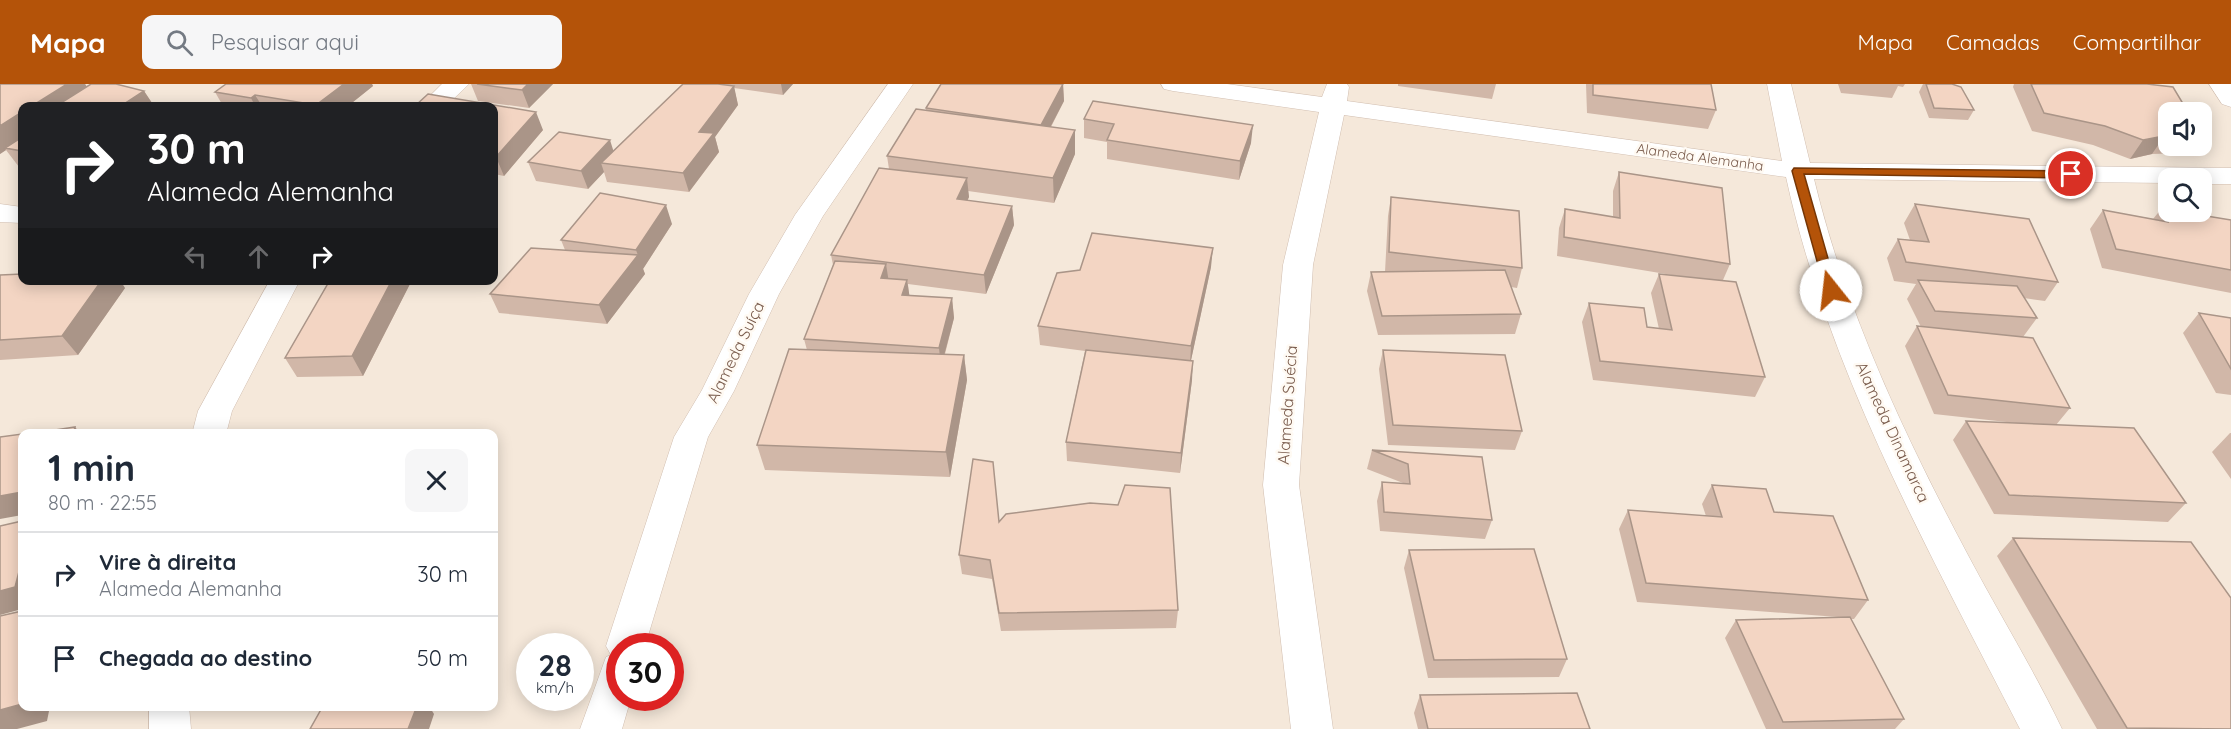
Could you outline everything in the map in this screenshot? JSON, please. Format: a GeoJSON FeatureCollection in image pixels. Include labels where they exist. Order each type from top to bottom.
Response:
{"type":"FeatureCollection","features":[{"type":"Feature","properties":{"kind":"street"},"geometry":{"type":"LineString","coordinates":[[437,102],[457,84]]}},
{"type":"Feature","properties":{"kind":"street","name":"Alameda Suíça"},"geometry":{"type":"LineString","coordinates":[[630,633],[691,437],[717,391],[764,294],[808,215],[901,84]]}},
{"type":"Feature","properties":{"kind":"street","name":"Alameda Alemanha"},"geometry":{"type":"LineString","coordinates":[[1173,84],[1335,95],[1798,171],[2231,176]]}},
{"type":"Feature","properties":{"kind":"street","name":"Alameda Dinamarca"},"geometry":{"type":"LineString","coordinates":[[1779,84],[1798,171],[1831,290],[1881,414],[2041,729]]}},
{"type":"Feature","properties":{"kind":"street"},"geometry":{"type":"LineString","coordinates":[[2221,84],[2231,99]]}},
{"type":"Feature","properties":{"kind":"street","name":"Alameda Suécia"},"geometry":{"type":"LineString","coordinates":[[1312,729],[1281,485],[1298,265],[1335,95]]}},
{"type":"Feature","properties":{"kind":"street"},"geometry":{"type":"LineString","coordinates":[[0,213],[18,215]]}},
{"type":"Feature","properties":{"kind":"street"},"geometry":{"type":"LineString","coordinates":[[210,429],[215,411],[282,285]]}},
{"type":"Feature","properties":{"kind":"street"},"geometry":{"type":"LineString","coordinates":[[169,711],[170,729]]}},
{"type":"Feature","properties":{"kind":"street"},"geometry":{"type":"LineString","coordinates":[[601,729],[607,711]]}},
{"type":"Feature","properties":{"kind":"shaded area"},"geometry":{"type":"Polygon","coordinates":[[[0,84],[2231,84],[2231,729],[0,729],[0,84]]]}},
{"type":"Feature","properties":{"kind":"building"},"geometry":{"type":"Polygon","coordinates":[[[0,84],[67,84],[38,102],[18,102],[18,115],[0,126],[0,84]]]}},
{"type":"Feature","properties":{"kind":"building"},"geometry":{"type":"Polygon","coordinates":[[[91,84],[116,84],[144,91],[127,102],[62,102],[91,84]]]}},
{"type":"Feature","properties":{"kind":"building"},"geometry":{"type":"Polygon","coordinates":[[[226,84],[344,84],[320,102],[298,102],[255,95],[251,98],[215,92],[226,84]]]}},
{"type":"Feature","properties":{"kind":"building"},"geometry":{"type":"Polygon","coordinates":[[[477,84],[528,84],[522,90],[477,84]]]}},
{"type":"Feature","properties":{"kind":"building"},"geometry":{"type":"Polygon","coordinates":[[[683,84],[734,86],[699,132],[714,133],[683,173],[601,163],[683,84]]]}},
{"type":"Feature","properties":{"kind":"building"},"geometry":{"type":"Polygon","coordinates":[[[941,84],[1063,84],[1041,125],[926,108],[941,84]]]}},
{"type":"Feature","properties":{"kind":"building"},"geometry":{"type":"Polygon","coordinates":[[[1593,84],[1711,84],[1716,110],[1593,95],[1593,84]]]}},
{"type":"Feature","properties":{"kind":"building"},"geometry":{"type":"Polygon","coordinates":[[[1926,84],[1952,84],[1961,87],[1974,110],[1934,108],[1926,84]]]}},
{"type":"Feature","properties":{"kind":"building"},"geometry":{"type":"Polygon","coordinates":[[[2031,84],[2147,84],[2173,87],[2182,102],[2158,102],[2158,137],[2143,140],[2105,126],[2044,113],[2031,84]]]}},
{"type":"Feature","properties":{"kind":"building"},"geometry":{"type":"Polygon","coordinates":[[[428,94],[476,102],[419,102],[428,94]]]}},
{"type":"Feature","properties":{"kind":"building"},"geometry":{"type":"Polygon","coordinates":[[[1093,101],[1253,125],[1240,161],[1107,140],[1114,124],[1084,119],[1093,101]]]}},
{"type":"Feature","properties":{"kind":"building"},"geometry":{"type":"Polygon","coordinates":[[[498,106],[536,112],[498,155],[498,106]]]}},
{"type":"Feature","properties":{"kind":"building"},"geometry":{"type":"Polygon","coordinates":[[[916,109],[1075,130],[1053,178],[887,156],[916,109]]]}},
{"type":"Feature","properties":{"kind":"building"},"geometry":{"type":"Polygon","coordinates":[[[559,132],[610,140],[581,171],[528,162],[559,132]]]}},
{"type":"Feature","properties":{"kind":"building"},"geometry":{"type":"Polygon","coordinates":[[[18,140],[18,150],[5,148],[18,140]]]}},
{"type":"Feature","properties":{"kind":"building"},"geometry":{"type":"Polygon","coordinates":[[[879,168],[967,178],[957,199],[1012,206],[984,275],[831,255],[879,168]]]}},
{"type":"Feature","properties":{"kind":"building"},"geometry":{"type":"Polygon","coordinates":[[[1619,172],[1722,188],[1730,264],[1564,237],[1565,209],[1620,218],[1619,172]]]}},
{"type":"Feature","properties":{"kind":"building"},"geometry":{"type":"Polygon","coordinates":[[[600,193],[666,205],[636,250],[561,240],[600,193]]]}},
{"type":"Feature","properties":{"kind":"building"},"geometry":{"type":"Polygon","coordinates":[[[1391,197],[1519,211],[1522,268],[1389,252],[1391,197]]]}},
{"type":"Feature","properties":{"kind":"building"},"geometry":{"type":"Polygon","coordinates":[[[1915,204],[2029,219],[2058,282],[1906,262],[1898,239],[1929,242],[1915,204]]]}},
{"type":"Feature","properties":{"kind":"building"},"geometry":{"type":"Polygon","coordinates":[[[2103,210],[2158,220],[2158,222],[2212,222],[2212,217],[2231,220],[2231,270],[2116,249],[2103,210]]]}},
{"type":"Feature","properties":{"kind":"building"},"geometry":{"type":"Polygon","coordinates":[[[1092,233],[1213,248],[1191,346],[1038,326],[1057,273],[1080,270],[1092,233]]]}},
{"type":"Feature","properties":{"kind":"building"},"geometry":{"type":"Polygon","coordinates":[[[531,248],[638,255],[599,305],[490,294],[531,248]]]}},
{"type":"Feature","properties":{"kind":"building"},"geometry":{"type":"Polygon","coordinates":[[[835,261],[886,264],[881,278],[907,280],[902,295],[952,298],[939,348],[804,339],[835,261]]]}},
{"type":"Feature","properties":{"kind":"building"},"geometry":{"type":"Polygon","coordinates":[[[1505,270],[1521,314],[1382,316],[1371,272],[1505,270]]]}},
{"type":"Feature","properties":{"kind":"building"},"geometry":{"type":"Polygon","coordinates":[[[18,274],[18,285],[98,285],[62,336],[0,340],[0,275],[18,274]]]}},
{"type":"Feature","properties":{"kind":"building"},"geometry":{"type":"Polygon","coordinates":[[[1659,274],[1736,282],[1765,377],[1600,361],[1589,303],[1644,308],[1647,327],[1672,330],[1659,274]]]}},
{"type":"Feature","properties":{"kind":"building"},"geometry":{"type":"Polygon","coordinates":[[[1918,280],[2017,286],[2037,318],[1935,311],[1918,280]]]}},
{"type":"Feature","properties":{"kind":"building"},"geometry":{"type":"Polygon","coordinates":[[[327,285],[389,285],[352,356],[285,358],[327,285]]]}},
{"type":"Feature","properties":{"kind":"building"},"geometry":{"type":"Polygon","coordinates":[[[2199,313],[2231,318],[2231,369],[2199,313]]]}},
{"type":"Feature","properties":{"kind":"building"},"geometry":{"type":"Polygon","coordinates":[[[1917,326],[2033,338],[2070,408],[1948,395],[1917,326]]]}},
{"type":"Feature","properties":{"kind":"building"},"geometry":{"type":"Polygon","coordinates":[[[789,349],[964,355],[946,452],[757,445],[789,349]]]}},
{"type":"Feature","properties":{"kind":"building"},"geometry":{"type":"Polygon","coordinates":[[[1086,350],[1193,361],[1181,453],[1066,442],[1086,350]]]}},
{"type":"Feature","properties":{"kind":"building"},"geometry":{"type":"Polygon","coordinates":[[[1383,350],[1505,355],[1522,431],[1393,425],[1383,350]]]}},
{"type":"Feature","properties":{"kind":"building"},"geometry":{"type":"Polygon","coordinates":[[[1966,421],[2134,428],[2186,503],[2009,495],[1966,421]]]}},
{"type":"Feature","properties":{"kind":"building"},"geometry":{"type":"Polygon","coordinates":[[[18,435],[18,493],[0,496],[0,437],[18,435]]]}},
{"type":"Feature","properties":{"kind":"building"},"geometry":{"type":"Polygon","coordinates":[[[1372,450],[1482,457],[1492,520],[1384,512],[1382,482],[1410,484],[1408,464],[1372,450]]]}},
{"type":"Feature","properties":{"kind":"building"},"geometry":{"type":"Polygon","coordinates":[[[973,459],[993,462],[999,522],[1006,514],[1090,503],[1118,505],[1125,485],[1170,488],[1178,610],[999,613],[990,560],[959,555],[973,459]]]}},
{"type":"Feature","properties":{"kind":"building"},"geometry":{"type":"Polygon","coordinates":[[[1712,485],[1766,489],[1774,512],[1833,516],[1868,600],[1646,583],[1628,510],[1722,517],[1712,485]]]}},
{"type":"Feature","properties":{"kind":"building"},"geometry":{"type":"Polygon","coordinates":[[[18,522],[18,575],[15,587],[0,591],[0,526],[18,522]]]}},
{"type":"Feature","properties":{"kind":"building"},"geometry":{"type":"Polygon","coordinates":[[[2013,538],[2191,542],[2231,598],[2231,729],[2127,728],[2013,538]]]}},
{"type":"Feature","properties":{"kind":"building"},"geometry":{"type":"Polygon","coordinates":[[[1534,549],[1567,659],[1434,660],[1409,550],[1534,549]]]}},
{"type":"Feature","properties":{"kind":"building"},"geometry":{"type":"Polygon","coordinates":[[[18,612],[18,705],[0,710],[0,616],[18,612]]]}},
{"type":"Feature","properties":{"kind":"building"},"geometry":{"type":"Polygon","coordinates":[[[1850,617],[1904,719],[1783,722],[1736,620],[1850,617]]]}},
{"type":"Feature","properties":{"kind":"building"},"geometry":{"type":"Polygon","coordinates":[[[1577,693],[1590,729],[1428,729],[1420,695],[1577,693]]]}},
{"type":"Feature","properties":{"kind":"building"},"geometry":{"type":"Polygon","coordinates":[[[320,711],[415,711],[408,729],[310,729],[320,711]]]}},
{"type":"Feature","properties":{"kind":"route"},"geometry":{"type":"LineString","coordinates":[[1831,290],[1798,171],[2071,174]]}}]}
